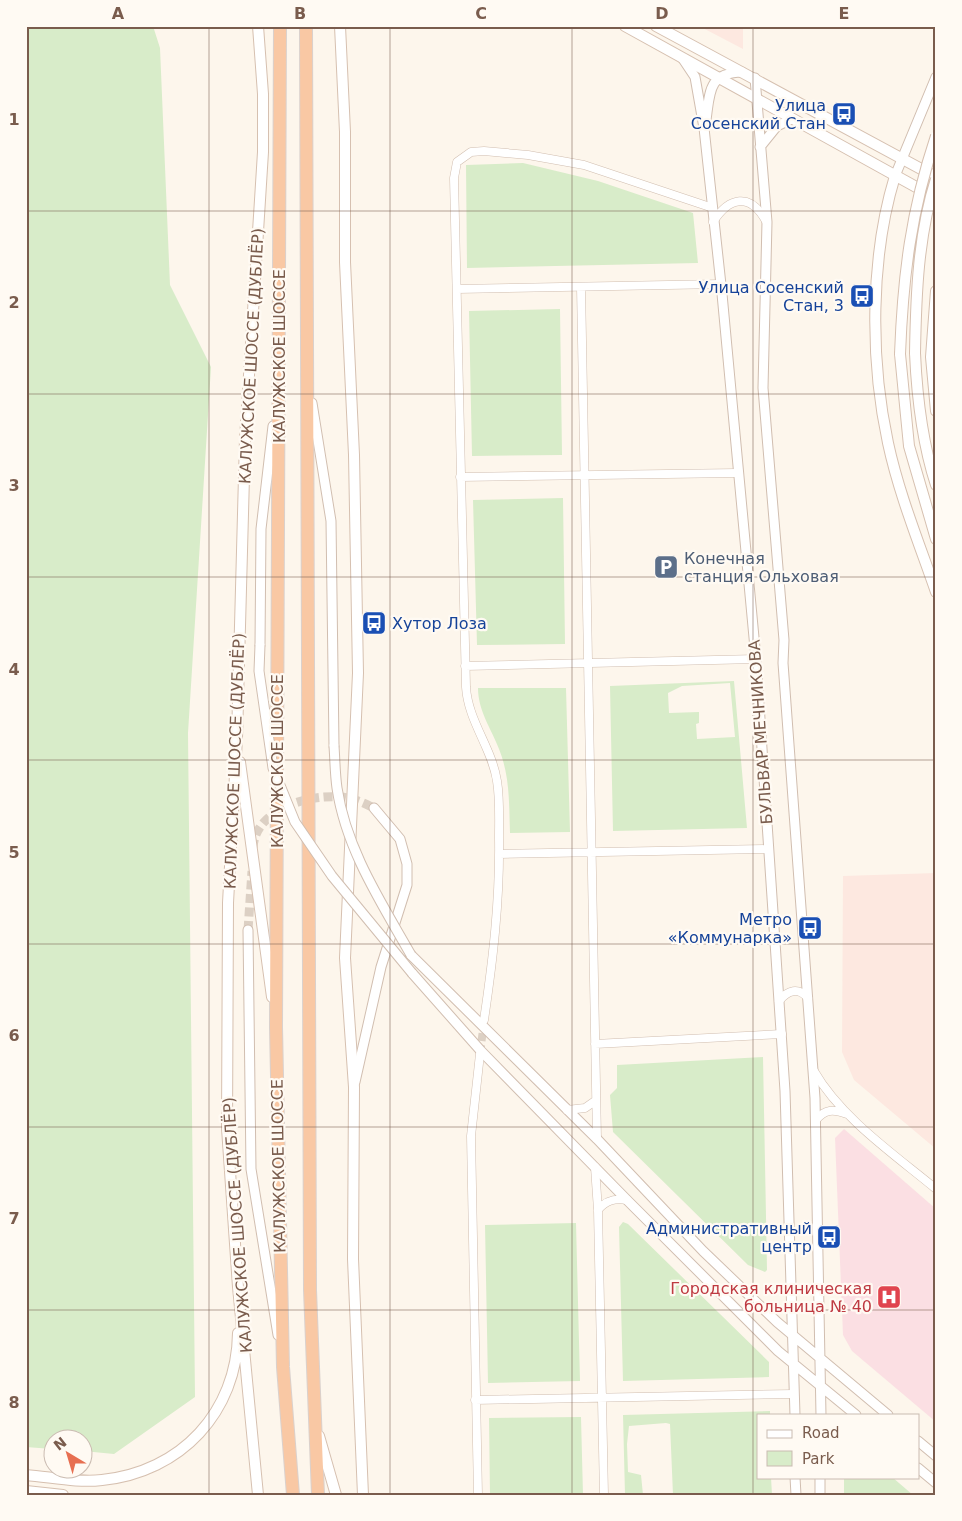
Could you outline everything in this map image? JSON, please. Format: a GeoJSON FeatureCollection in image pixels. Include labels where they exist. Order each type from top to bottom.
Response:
{"type":"FeatureCollection","features":[{"type":"Feature","properties":{"kind":"highway","name":"КАЛУЖСКОЕ ШОССЕ"},"geometry":{"type":"LineString","coordinates":[[280,26],[276,1027],[282,1367],[292,1493]]}},
{"type":"Feature","properties":{"kind":"highway","name":"КАЛУЖСКОЕ ШОССЕ"},"geometry":{"type":"LineString","coordinates":[[306,26],[310,1290],[318,1495]]}},
{"type":"Feature","properties":{"kind":"main road","name":"КАЛУЖСКОЕ ШОССЕ (ДУБЛЁР)"},"geometry":{"type":"LineString","coordinates":[[258,26],[261,46],[263,152],[245,439],[237,738],[228,903],[227,1128],[238,1287],[258,1495]]}},
{"type":"Feature","properties":{"kind":"main road"},"geometry":{"type":"LineString","coordinates":[[340,26],[345,132],[345,262],[354,455],[358,673],[345,958],[354,1087],[353,1259],[363,1495]]}},
{"type":"Feature","properties":{"kind":"main road"},"geometry":{"type":"LineString","coordinates":[[625,26],[936,198]]}},
{"type":"Feature","properties":{"kind":"main road"},"geometry":{"type":"LineString","coordinates":[[656,26],[755,78],[936,178],[920,248],[916,293],[915,353],[917,398],[923,438],[936,485]]}},
{"type":"Feature","properties":{"kind":"main road"},"geometry":{"type":"LineString","coordinates":[[936,136],[921,180],[908,244],[902,291],[900,354],[909,446],[936,539]]}},
{"type":"Feature","properties":{"kind":"main road"},"geometry":{"type":"LineString","coordinates":[[895,176],[883,231],[876,288],[876,352],[881,403],[897,479],[936,592]]}},
{"type":"Feature","properties":{"kind":"main road"},"geometry":{"type":"LineString","coordinates":[[936,291],[931,356],[936,411]]}},
{"type":"Feature","properties":{"kind":"main road"},"geometry":{"type":"LineString","coordinates":[[237,738],[276,1027]]}},
{"type":"Feature","properties":{"kind":"main road"},"geometry":{"type":"LineString","coordinates":[[26,1475],[84,1480],[117,1478],[153,1466],[174,1455],[188,1444],[213,1416],[233,1377],[236,1359],[238,1287]]}},
{"type":"Feature","properties":{"kind":"main road"},"geometry":{"type":"LineString","coordinates":[[314,1418],[336,1495]]}},
{"type":"Feature","properties":{"kind":"main road"},"geometry":{"type":"LineString","coordinates":[[26,1492],[63,1495]]}},
{"type":"Feature","properties":{"kind":"street"},"geometry":{"type":"LineString","coordinates":[[253,26],[261,46]]}},
{"type":"Feature","properties":{"kind":"street","name":"БУЛЬВАР МЕЧНИКОВА"},"geometry":{"type":"LineString","coordinates":[[681,56],[695,77],[704,128],[721,284],[737,473],[756,659],[786,1091],[795,1414]]}},
{"type":"Feature","properties":{"kind":"street"},"geometry":{"type":"LineString","coordinates":[[704,128],[710,90],[726,72],[742,72]]}},
{"type":"Feature","properties":{"kind":"street"},"geometry":{"type":"LineString","coordinates":[[895,176],[936,77]]}},
{"type":"Feature","properties":{"kind":"street","name":"БУЛЬВАР МЕЧНИКОВА"},"geometry":{"type":"LineString","coordinates":[[755,78],[767,222],[764,388],[784,640],[783,663],[816,1120],[821,1414]]}},
{"type":"Feature","properties":{"kind":"street"},"geometry":{"type":"LineString","coordinates":[[760,147],[777,126],[792,119]]}},
{"type":"Feature","properties":{"kind":"street"},"geometry":{"type":"LineString","coordinates":[[484,1020],[496,933],[499,854],[498,784],[490,757],[470,710],[466,694],[454,171],[460,159],[471,152],[484,151],[528,155],[569,161],[712,208]]}},
{"type":"Feature","properties":{"kind":"street"},"geometry":{"type":"LineString","coordinates":[[713,222],[726,206],[735,201],[744,200],[760,210],[767,222]]}},
{"type":"Feature","properties":{"kind":"street"},"geometry":{"type":"LineString","coordinates":[[457,289],[721,284]]}},
{"type":"Feature","properties":{"kind":"street"},"geometry":{"type":"LineString","coordinates":[[581,287],[597,1139]]}},
{"type":"Feature","properties":{"kind":"street"},"geometry":{"type":"LineString","coordinates":[[308,378],[330,522],[334,746],[337,788],[346,825],[365,874],[411,955],[597,1139],[703,1251],[792,1334],[887,1414]]}},
{"type":"Feature","properties":{"kind":"street"},"geometry":{"type":"LineString","coordinates":[[279,384],[261,529],[259,671],[273,768],[295,822],[332,876],[412,973],[481,1051],[778,1351],[855,1414]]}},
{"type":"Feature","properties":{"kind":"street"},"geometry":{"type":"LineString","coordinates":[[460,477],[737,473]]}},
{"type":"Feature","properties":{"kind":"street"},"geometry":{"type":"LineString","coordinates":[[465,666],[756,659]]}},
{"type":"Feature","properties":{"kind":"street"},"geometry":{"type":"LineString","coordinates":[[354,1087],[382,967],[407,886],[407,864],[400,839],[374,808]]}},
{"type":"Feature","properties":{"kind":"street"},"geometry":{"type":"LineString","coordinates":[[499,854],[769,848]]}},
{"type":"Feature","properties":{"kind":"street"},"geometry":{"type":"LineString","coordinates":[[248,930],[251,1169],[282,1367]]}},
{"type":"Feature","properties":{"kind":"street"},"geometry":{"type":"LineString","coordinates":[[779,1001],[785,994],[793,990],[801,992],[808,998]]}},
{"type":"Feature","properties":{"kind":"street"},"geometry":{"type":"LineString","coordinates":[[595,1044],[782,1034]]}},
{"type":"Feature","properties":{"kind":"street"},"geometry":{"type":"LineString","coordinates":[[478,1495],[471,1136],[480,1054]]}},
{"type":"Feature","properties":{"kind":"street"},"geometry":{"type":"LineString","coordinates":[[813,1070],[825,1089],[848,1114],[936,1190]]}},
{"type":"Feature","properties":{"kind":"street"},"geometry":{"type":"LineString","coordinates":[[567,1110],[581,1110],[596,1101]]}},
{"type":"Feature","properties":{"kind":"street"},"geometry":{"type":"LineString","coordinates":[[816,1120],[822,1112],[828,1110],[848,1114]]}},
{"type":"Feature","properties":{"kind":"street"},"geometry":{"type":"LineString","coordinates":[[595,1167],[598,1210],[604,1495]]}},
{"type":"Feature","properties":{"kind":"street"},"geometry":{"type":"LineString","coordinates":[[598,1210],[605,1203],[612,1200],[627,1200]]}},
{"type":"Feature","properties":{"kind":"street"},"geometry":{"type":"LineString","coordinates":[[475,1400],[794,1394]]}},
{"type":"Feature","properties":{"kind":"street"},"geometry":{"type":"LineString","coordinates":[[920,1443],[936,1456]]}},
{"type":"Feature","properties":{"kind":"street"},"geometry":{"type":"LineString","coordinates":[[920,1470],[936,1483]]}},
{"type":"Feature","properties":{"kind":"street"},"geometry":{"type":"LineString","coordinates":[[795,1478],[796,1495]]}},
{"type":"Feature","properties":{"kind":"street"},"geometry":{"type":"LineString","coordinates":[[820,1478],[820,1495]]}},
{"type":"Feature","properties":{"kind":"shaded area"},"geometry":{"type":"Polygon","coordinates":[[[699,26],[743,26],[743,49],[699,26]]]}},
{"type":"Feature","properties":{"kind":"shaded area"},"geometry":{"type":"Polygon","coordinates":[[[936,873],[936,1149],[854,1080],[842,1052],[843,876],[936,873]]]}},
{"type":"Feature","properties":{"kind":"shaded area","name":"Городская клиническая больница № 40"},"geometry":{"type":"Polygon","coordinates":[[[844,1129],[936,1209],[936,1422],[852,1351],[843,1335],[835,1138],[844,1129]]]}},
{"type":"Feature","properties":{"kind":"green space"},"geometry":{"type":"Polygon","coordinates":[[[26,26],[153,26],[160,48],[170,285],[211,367],[188,733],[195,1397],[114,1454],[92,1452],[92,1428],[42,1428],[42,1448],[26,1447],[26,26]]]}},
{"type":"Feature","properties":{"kind":"green space"},"geometry":{"type":"Polygon","coordinates":[[[523,163],[598,181],[693,213],[698,263],[467,268],[466,165],[523,163]]]}},
{"type":"Feature","properties":{"kind":"green space"},"geometry":{"type":"Polygon","coordinates":[[[560,309],[562,455],[472,456],[469,311],[560,309]]]}},
{"type":"Feature","properties":{"kind":"green space"},"geometry":{"type":"Polygon","coordinates":[[[563,498],[565,644],[477,645],[473,500],[563,498]]]}},
{"type":"Feature","properties":{"kind":"green space"},"geometry":{"type":"Polygon","coordinates":[[[734,681],[747,828],[613,831],[610,686],[734,681]],[[730,683],[682,686],[668,693],[669,713],[699,712],[699,723],[696,724],[697,739],[735,737],[730,683]]]}},
{"type":"Feature","properties":{"kind":"green space"},"geometry":{"type":"Polygon","coordinates":[[[478,688],[566,688],[570,832],[510,833],[508,790],[503,759],[480,704],[478,688]]]}},
{"type":"Feature","properties":{"kind":"green space"},"geometry":{"type":"Polygon","coordinates":[[[763,1057],[767,1270],[765,1272],[748,1265],[613,1132],[610,1095],[617,1088],[617,1065],[763,1057]]]}},
{"type":"Feature","properties":{"kind":"green space"},"geometry":{"type":"Polygon","coordinates":[[[623,1222],[628,1224],[769,1362],[769,1377],[623,1381],[619,1227],[623,1222]]]}},
{"type":"Feature","properties":{"kind":"green space"},"geometry":{"type":"Polygon","coordinates":[[[576,1223],[580,1381],[488,1383],[485,1225],[576,1223]]]}},
{"type":"Feature","properties":{"kind":"green space"},"geometry":{"type":"Polygon","coordinates":[[[770,1411],[770,1414],[757,1414],[757,1478],[771,1478],[772,1495],[673,1495],[670,1424],[666,1423],[629,1426],[627,1444],[628,1472],[641,1475],[643,1495],[625,1495],[623,1415],[770,1411]]]}},
{"type":"Feature","properties":{"kind":"green space"},"geometry":{"type":"Polygon","coordinates":[[[581,1417],[583,1495],[490,1495],[489,1418],[581,1417]]]}},
{"type":"Feature","properties":{"kind":"green space"},"geometry":{"type":"Polygon","coordinates":[[[844,1478],[893,1478],[913,1495],[844,1495],[844,1478]]]}},
{"type":"Feature","properties":{"kind":"tunnel"},"geometry":{"type":"LineString","coordinates":[[253,848],[256,834],[263,823],[273,814],[300,802],[314,798],[341,797],[374,808]]}},
{"type":"Feature","properties":{"kind":"tunnel"},"geometry":{"type":"LineString","coordinates":[[248,930],[252,871]]}},
{"type":"Feature","properties":{"kind":"tunnel"},"geometry":{"type":"LineString","coordinates":[[480,1053],[484,1022]]}},
{"type":"Feature","properties":{"kind":"place","name":"Улица Сосенский Стан"},"geometry":{"type":"Point","coordinates":[844,114]}},
{"type":"Feature","properties":{"kind":"place","name":"Улица Сосенский Стан, 3"},"geometry":{"type":"Point","coordinates":[862,296]}},
{"type":"Feature","properties":{"kind":"place","name":"Конечная станция Ольховая"},"geometry":{"type":"Point","coordinates":[666,567]}},
{"type":"Feature","properties":{"kind":"place","name":"Хутор Лоза"},"geometry":{"type":"Point","coordinates":[374,623]}},
{"type":"Feature","properties":{"kind":"place","name":"Метро «Коммунарка»"},"geometry":{"type":"Point","coordinates":[810,928]}},
{"type":"Feature","properties":{"kind":"place","name":"Административный центр"},"geometry":{"type":"Point","coordinates":[829,1237]}},
{"type":"Feature","properties":{"kind":"place","name":"Городская клиническая больница № 40"},"geometry":{"type":"Point","coordinates":[889,1297]}}]}
